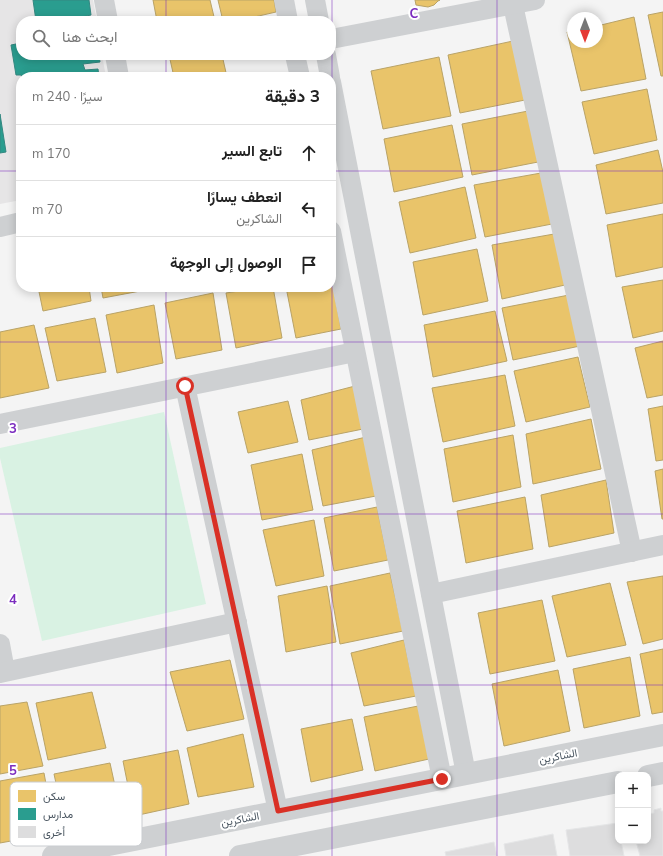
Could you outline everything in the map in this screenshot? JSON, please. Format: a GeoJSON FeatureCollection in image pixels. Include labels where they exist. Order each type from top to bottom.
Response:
{"type":"FeatureCollection","features":[{"type":"Feature","properties":{"kind":"street"},"geometry":{"type":"LineString","coordinates":[[104,0],[107,16]]}},
{"type":"Feature","properties":{"kind":"street"},"geometry":{"type":"LineString","coordinates":[[284,0],[287,16]]}},
{"type":"Feature","properties":{"kind":"street"},"geometry":{"type":"LineString","coordinates":[[315,0],[318,16]]}},
{"type":"Feature","properties":{"kind":"street"},"geometry":{"type":"LineString","coordinates":[[336,38],[535,0]]}},
{"type":"Feature","properties":{"kind":"street"},"geometry":{"type":"LineString","coordinates":[[513,5],[632,552]]}},
{"type":"Feature","properties":{"kind":"street"},"geometry":{"type":"LineString","coordinates":[[116,60],[118,72]]}},
{"type":"Feature","properties":{"kind":"street"},"geometry":{"type":"LineString","coordinates":[[296,60],[299,72]]}},
{"type":"Feature","properties":{"kind":"street"},"geometry":{"type":"LineString","coordinates":[[327,60],[329,72]]}},
{"type":"Feature","properties":{"kind":"street"},"geometry":{"type":"LineString","coordinates":[[336,108],[466,774]]}},
{"type":"Feature","properties":{"kind":"street"},"geometry":{"type":"LineString","coordinates":[[0,227],[16,223]]}},
{"type":"Feature","properties":{"kind":"street"},"geometry":{"type":"LineString","coordinates":[[336,256],[442,779]]}},
{"type":"Feature","properties":{"kind":"street"},"geometry":{"type":"LineString","coordinates":[[0,424],[355,352]]}},
{"type":"Feature","properties":{"kind":"street"},"geometry":{"type":"LineString","coordinates":[[185,386],[278,811]]}},
{"type":"Feature","properties":{"kind":"street"},"geometry":{"type":"LineString","coordinates":[[431,594],[663,545]]}},
{"type":"Feature","properties":{"kind":"street"},"geometry":{"type":"LineString","coordinates":[[0,644],[3,672],[237,622]]}},
{"type":"Feature","properties":{"kind":"street","name":"الشاكرين"},"geometry":{"type":"LineString","coordinates":[[142,838],[663,735]]}},
{"type":"Feature","properties":{"kind":"street"},"geometry":{"type":"LineString","coordinates":[[651,776],[663,774]]}},
{"type":"Feature","properties":{"kind":"street"},"geometry":{"type":"LineString","coordinates":[[240,856],[273,853],[615,783]]}},
{"type":"Feature","properties":{"kind":"street","name":"الشاكرين"},"geometry":{"type":"LineString","coordinates":[[53,856],[103,846]]}},
{"type":"Feature","properties":{"kind":"shaded area"},"geometry":{"type":"Polygon","coordinates":[[[0,0],[93,0],[96,16],[16,16],[16,60],[103,60],[105,72],[16,72],[16,201],[0,204],[0,0]]]}},
{"type":"Feature","properties":{"kind":"green space"},"geometry":{"type":"Polygon","coordinates":[[[164,412],[206,604],[42,641],[0,458],[0,448],[164,412]]]}},
{"type":"Feature","properties":{"kind":"building: سكن"},"geometry":{"type":"Polygon","coordinates":[[[153,0],[210,0],[214,16],[156,16],[153,0]]]}},
{"type":"Feature","properties":{"kind":"building: سكن"},"geometry":{"type":"Polygon","coordinates":[[[218,0],[274,0],[276,12],[259,16],[222,16],[218,0]]]}},
{"type":"Feature","properties":{"kind":"building: سكن"},"geometry":{"type":"Polygon","coordinates":[[[415,0],[440,0],[434,5],[428,7],[416,5],[415,0]]]}},
{"type":"Feature","properties":{"kind":"building: سكن"},"geometry":{"type":"Polygon","coordinates":[[[663,12],[663,76],[661,76],[648,15],[663,12]]]}},
{"type":"Feature","properties":{"kind":"building: سكن"},"geometry":{"type":"Polygon","coordinates":[[[634,17],[646,79],[581,91],[571,48],[603,48],[603,25],[634,17]]]}},
{"type":"Feature","properties":{"kind":"building: سكن"},"geometry":{"type":"Polygon","coordinates":[[[513,41],[525,100],[460,113],[448,55],[513,41]]]}},
{"type":"Feature","properties":{"kind":"building: سكن"},"geometry":{"type":"Polygon","coordinates":[[[439,57],[451,116],[383,129],[371,71],[439,57]]]}},
{"type":"Feature","properties":{"kind":"building: سكن"},"geometry":{"type":"Polygon","coordinates":[[[170,60],[223,60],[226,72],[173,72],[170,60]]]}},
{"type":"Feature","properties":{"kind":"building: سكن"},"geometry":{"type":"Polygon","coordinates":[[[647,89],[657,140],[594,154],[582,102],[647,89]]]}},
{"type":"Feature","properties":{"kind":"building: سكن"},"geometry":{"type":"Polygon","coordinates":[[[528,111],[538,162],[472,175],[462,124],[528,111]]]}},
{"type":"Feature","properties":{"kind":"building: سكن"},"geometry":{"type":"Polygon","coordinates":[[[452,125],[463,177],[394,192],[384,139],[452,125]]]}},
{"type":"Feature","properties":{"kind":"building: سكن"},"geometry":{"type":"Polygon","coordinates":[[[658,150],[663,172],[663,203],[606,214],[596,165],[658,150]]]}},
{"type":"Feature","properties":{"kind":"building: سكن"},"geometry":{"type":"Polygon","coordinates":[[[541,173],[552,224],[485,237],[474,185],[541,173]]]}},
{"type":"Feature","properties":{"kind":"building: سكن"},"geometry":{"type":"Polygon","coordinates":[[[465,187],[476,238],[410,253],[399,202],[465,187]]]}},
{"type":"Feature","properties":{"kind":"building: سكن"},"geometry":{"type":"Polygon","coordinates":[[[663,214],[663,267],[616,277],[607,225],[663,214]]]}},
{"type":"Feature","properties":{"kind":"building: سكن"},"geometry":{"type":"Polygon","coordinates":[[[554,234],[565,285],[502,299],[492,245],[554,234]]]}},
{"type":"Feature","properties":{"kind":"building: سكن"},"geometry":{"type":"Polygon","coordinates":[[[477,249],[488,301],[423,315],[413,262],[477,249]]]}},
{"type":"Feature","properties":{"kind":"building: سكن"},"geometry":{"type":"Polygon","coordinates":[[[663,280],[663,331],[633,338],[622,287],[663,280]]]}},
{"type":"Feature","properties":{"kind":"building: سكن"},"geometry":{"type":"Polygon","coordinates":[[[39,292],[90,292],[91,301],[43,311],[39,292]]]}},
{"type":"Feature","properties":{"kind":"building: سكن"},"geometry":{"type":"Polygon","coordinates":[[[102,292],[135,292],[103,298],[102,292]]]}},
{"type":"Feature","properties":{"kind":"building: سكن"},"geometry":{"type":"Polygon","coordinates":[[[274,292],[282,338],[236,348],[226,293],[274,292]]]}},
{"type":"Feature","properties":{"kind":"building: سكن"},"geometry":{"type":"Polygon","coordinates":[[[287,292],[334,292],[341,329],[296,338],[287,292]]]}},
{"type":"Feature","properties":{"kind":"building: سكن"},"geometry":{"type":"Polygon","coordinates":[[[213,293],[222,350],[176,359],[165,303],[213,293]]]}},
{"type":"Feature","properties":{"kind":"building: سكن"},"geometry":{"type":"Polygon","coordinates":[[[569,295],[580,346],[513,360],[502,308],[569,295]]]}},
{"type":"Feature","properties":{"kind":"building: سكن"},"geometry":{"type":"Polygon","coordinates":[[[154,305],[163,363],[117,373],[106,315],[154,305]]]}},
{"type":"Feature","properties":{"kind":"building: سكن"},"geometry":{"type":"Polygon","coordinates":[[[495,311],[507,361],[433,377],[424,325],[495,311]]]}},
{"type":"Feature","properties":{"kind":"building: سكن"},"geometry":{"type":"Polygon","coordinates":[[[95,318],[106,372],[57,381],[45,328],[95,318]]]}},
{"type":"Feature","properties":{"kind":"building: سكن"},"geometry":{"type":"Polygon","coordinates":[[[34,325],[49,388],[0,398],[0,332],[34,325]]]}},
{"type":"Feature","properties":{"kind":"building: سكن"},"geometry":{"type":"Polygon","coordinates":[[[663,341],[663,395],[647,398],[635,348],[663,341]]]}},
{"type":"Feature","properties":{"kind":"building: سكن"},"geometry":{"type":"Polygon","coordinates":[[[578,357],[590,407],[526,422],[514,371],[578,357]]]}},
{"type":"Feature","properties":{"kind":"building: سكن"},"geometry":{"type":"Polygon","coordinates":[[[505,375],[515,426],[443,442],[432,388],[505,375]]]}},
{"type":"Feature","properties":{"kind":"building: سكن"},"geometry":{"type":"Polygon","coordinates":[[[355,386],[363,429],[309,440],[301,400],[355,386]]]}},
{"type":"Feature","properties":{"kind":"building: سكن"},"geometry":{"type":"Polygon","coordinates":[[[288,401],[298,442],[248,453],[238,412],[288,401]]]}},
{"type":"Feature","properties":{"kind":"building: سكن"},"geometry":{"type":"Polygon","coordinates":[[[663,406],[663,460],[656,461],[648,409],[663,406]]]}},
{"type":"Feature","properties":{"kind":"building: سكن"},"geometry":{"type":"Polygon","coordinates":[[[591,419],[601,469],[533,484],[526,434],[591,419]]]}},
{"type":"Feature","properties":{"kind":"building: سكن"},"geometry":{"type":"Polygon","coordinates":[[[513,435],[521,487],[453,502],[444,449],[513,435]]]}},
{"type":"Feature","properties":{"kind":"building: سكن"},"geometry":{"type":"Polygon","coordinates":[[[366,437],[376,496],[323,506],[312,450],[366,437]]]}},
{"type":"Feature","properties":{"kind":"building: سكن"},"geometry":{"type":"Polygon","coordinates":[[[302,454],[313,510],[262,520],[251,465],[302,454]]]}},
{"type":"Feature","properties":{"kind":"building: سكن"},"geometry":{"type":"Polygon","coordinates":[[[663,469],[663,519],[662,519],[655,471],[663,469]]]}},
{"type":"Feature","properties":{"kind":"building: سكن"},"geometry":{"type":"Polygon","coordinates":[[[606,480],[614,533],[549,547],[541,495],[606,480]]]}},
{"type":"Feature","properties":{"kind":"building: سكن"},"geometry":{"type":"Polygon","coordinates":[[[525,497],[533,549],[466,563],[457,511],[525,497]]]}},
{"type":"Feature","properties":{"kind":"building: سكن"},"geometry":{"type":"Polygon","coordinates":[[[377,507],[388,560],[334,571],[324,518],[377,507]]]}},
{"type":"Feature","properties":{"kind":"building: سكن"},"geometry":{"type":"Polygon","coordinates":[[[314,520],[324,576],[276,586],[263,530],[314,520]]]}},
{"type":"Feature","properties":{"kind":"building: سكن"},"geometry":{"type":"Polygon","coordinates":[[[390,573],[403,631],[340,644],[330,586],[390,573]]]}},
{"type":"Feature","properties":{"kind":"building: سكن"},"geometry":{"type":"Polygon","coordinates":[[[663,576],[663,639],[643,644],[627,582],[663,576]]]}},
{"type":"Feature","properties":{"kind":"building: سكن"},"geometry":{"type":"Polygon","coordinates":[[[610,583],[626,645],[567,657],[552,596],[610,583]]]}},
{"type":"Feature","properties":{"kind":"building: سكن"},"geometry":{"type":"Polygon","coordinates":[[[327,586],[336,642],[286,652],[278,596],[327,586]]]}},
{"type":"Feature","properties":{"kind":"building: سكن"},"geometry":{"type":"Polygon","coordinates":[[[542,600],[555,661],[490,674],[478,613],[542,600]]]}},
{"type":"Feature","properties":{"kind":"building: سكن"},"geometry":{"type":"Polygon","coordinates":[[[404,640],[416,696],[364,706],[351,653],[404,640]]]}},
{"type":"Feature","properties":{"kind":"building: سكن"},"geometry":{"type":"Polygon","coordinates":[[[663,649],[663,712],[652,714],[640,654],[663,649]]]}},
{"type":"Feature","properties":{"kind":"building: سكن"},"geometry":{"type":"Polygon","coordinates":[[[630,657],[640,716],[584,728],[573,669],[630,657]]]}},
{"type":"Feature","properties":{"kind":"building: سكن"},"geometry":{"type":"Polygon","coordinates":[[[230,660],[244,719],[187,731],[170,672],[230,660]]]}},
{"type":"Feature","properties":{"kind":"building: سكن"},"geometry":{"type":"Polygon","coordinates":[[[558,670],[570,731],[504,746],[492,684],[558,670]]]}},
{"type":"Feature","properties":{"kind":"building: سكن"},"geometry":{"type":"Polygon","coordinates":[[[92,692],[106,748],[48,760],[36,703],[92,692]]]}},
{"type":"Feature","properties":{"kind":"building: سكن"},"geometry":{"type":"Polygon","coordinates":[[[27,702],[43,766],[0,774],[0,706],[27,702]]]}},
{"type":"Feature","properties":{"kind":"building: سكن"},"geometry":{"type":"Polygon","coordinates":[[[418,706],[429,759],[375,771],[364,717],[418,706]]]}},
{"type":"Feature","properties":{"kind":"building: سكن"},"geometry":{"type":"Polygon","coordinates":[[[352,719],[363,770],[311,782],[301,729],[352,719]]]}},
{"type":"Feature","properties":{"kind":"building: سكن"},"geometry":{"type":"Polygon","coordinates":[[[243,734],[254,787],[198,797],[187,748],[243,734]]]}},
{"type":"Feature","properties":{"kind":"building: سكن"},"geometry":{"type":"Polygon","coordinates":[[[178,750],[189,804],[142,814],[142,782],[127,782],[123,761],[178,750]]]}},
{"type":"Feature","properties":{"kind":"building: سكن"},"geometry":{"type":"Polygon","coordinates":[[[110,763],[114,782],[56,782],[54,774],[110,763]]]}},
{"type":"Feature","properties":{"kind":"building: سكن"},"geometry":{"type":"Polygon","coordinates":[[[44,773],[46,782],[10,782],[10,841],[0,843],[0,781],[44,773]]]}},
{"type":"Feature","properties":{"kind":"building: مدارس"},"geometry":{"type":"Polygon","coordinates":[[[33,0],[89,0],[91,15],[35,16],[33,0]]]}},
{"type":"Feature","properties":{"kind":"building: مدارس"},"geometry":{"type":"Polygon","coordinates":[[[16,44],[16,60],[100,60],[100,62],[83,64],[85,70],[98,69],[98,72],[16,72],[16,75],[11,45],[16,44]]]}},
{"type":"Feature","properties":{"kind":"building: مدارس"},"geometry":{"type":"Polygon","coordinates":[[[0,114],[6,152],[0,153],[0,114]]]}},
{"type":"Feature","properties":{"kind":"building: أخرى"},"geometry":{"type":"Polygon","coordinates":[[[661,808],[661,811],[663,811],[663,856],[640,856],[637,844],[651,844],[651,814],[654,813],[654,810],[661,808]]]}},
{"type":"Feature","properties":{"kind":"building: أخرى"},"geometry":{"type":"Polygon","coordinates":[[[615,823],[615,844],[622,844],[624,856],[570,856],[566,830],[615,823]]]}},
{"type":"Feature","properties":{"kind":"building: أخرى"},"geometry":{"type":"Polygon","coordinates":[[[553,834],[557,856],[506,856],[504,844],[553,834]]]}},
{"type":"Feature","properties":{"kind":"building: أخرى"},"geometry":{"type":"Polygon","coordinates":[[[494,842],[497,856],[446,856],[445,852],[494,842]]]}},
{"type":"Feature","properties":{"kind":"route"},"geometry":{"type":"LineString","coordinates":[[185,386],[278,811],[442,779]]}}]}
